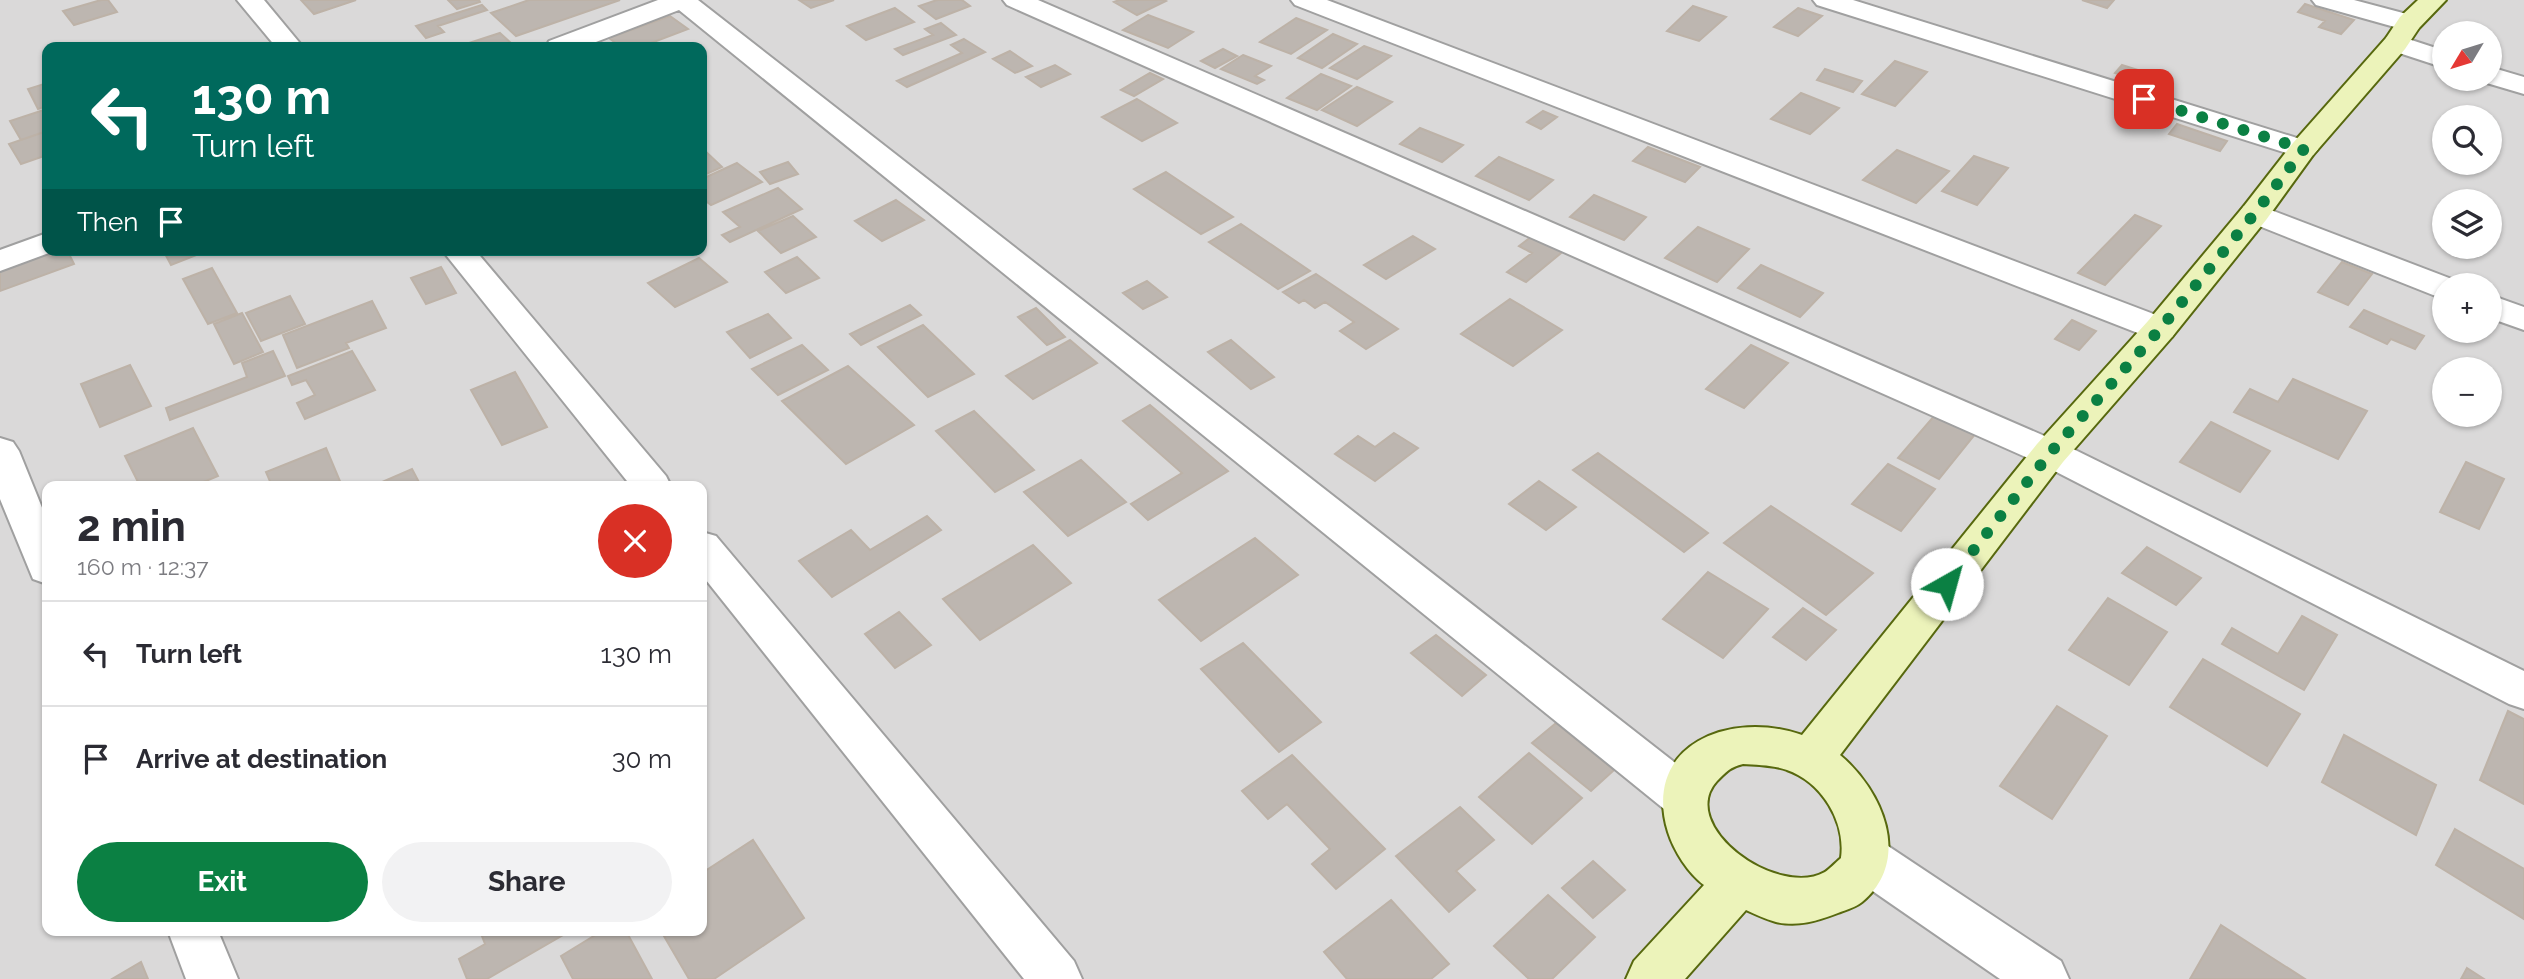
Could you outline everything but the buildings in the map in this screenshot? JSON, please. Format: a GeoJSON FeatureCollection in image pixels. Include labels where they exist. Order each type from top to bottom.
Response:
{"type":"FeatureCollection","features":[{"type":"Feature","properties":{"kind":"main road"},"geometry":{"type":"LineString","coordinates":[[1810,759],[2050,453],[2160,329],[2304,149],[2413,22]]}},
{"type":"Feature","properties":{"kind":"main road"},"geometry":{"type":"LineString","coordinates":[[1743,745],[1776,746],[1810,759],[1837,779],[1856,803],[1866,831],[1865,858],[1853,881],[1831,897],[1801,903],[1769,898],[1737,884],[1707,859],[1688,829],[1685,798],[1693,772],[1714,754],[1743,745]]}},
{"type":"Feature","properties":{"kind":"main road"},"geometry":{"type":"LineString","coordinates":[[1652,979],[1737,884]]}},
{"type":"Feature","properties":{"kind":"street"},"geometry":{"type":"LineString","coordinates":[[250,0],[286,42]]}},
{"type":"Feature","properties":{"kind":"street"},"geometry":{"type":"LineString","coordinates":[[572,42],[682,0],[1685,798]]}},
{"type":"Feature","properties":{"kind":"street"},"geometry":{"type":"LineString","coordinates":[[1016,0],[2050,453],[2524,691]]}},
{"type":"Feature","properties":{"kind":"street"},"geometry":{"type":"LineString","coordinates":[[1304,0],[2160,329]]}},
{"type":"Feature","properties":{"kind":"street"},"geometry":{"type":"LineString","coordinates":[[1826,0],[2304,149]]}},
{"type":"Feature","properties":{"kind":"street"},"geometry":{"type":"LineString","coordinates":[[2325,0],[2413,22],[2432,45]]}},
{"type":"Feature","properties":{"kind":"street"},"geometry":{"type":"LineString","coordinates":[[2502,79],[2524,86]]}},
{"type":"Feature","properties":{"kind":"street"},"geometry":{"type":"LineString","coordinates":[[2255,213],[2432,283]]}},
{"type":"Feature","properties":{"kind":"street"},"geometry":{"type":"LineString","coordinates":[[0,261],[42,245]]}},
{"type":"Feature","properties":{"kind":"street"},"geometry":{"type":"LineString","coordinates":[[463,256],[648,481]]}},
{"type":"Feature","properties":{"kind":"street"},"geometry":{"type":"LineString","coordinates":[[2502,311],[2524,319]]}},
{"type":"Feature","properties":{"kind":"street"},"geometry":{"type":"LineString","coordinates":[[0,451],[42,556]]}},
{"type":"Feature","properties":{"kind":"street"},"geometry":{"type":"LineString","coordinates":[[707,553],[1056,979]]}},
{"type":"Feature","properties":{"kind":"street"},"geometry":{"type":"LineString","coordinates":[[1865,858],[2043,979]]}},
{"type":"Feature","properties":{"kind":"street"},"geometry":{"type":"LineString","coordinates":[[195,936],[212,979]]}},
{"type":"Feature","properties":{"kind":"shaded area"},"geometry":{"type":"Polygon","coordinates":[[[0,0],[2524,0],[2524,979],[0,979],[0,0]]]}},
{"type":"Feature","properties":{"kind":"route"},"geometry":{"type":"LineString","coordinates":[[1947,584],[2050,453],[2160,329],[2304,149],[2144,99]]}}]}
